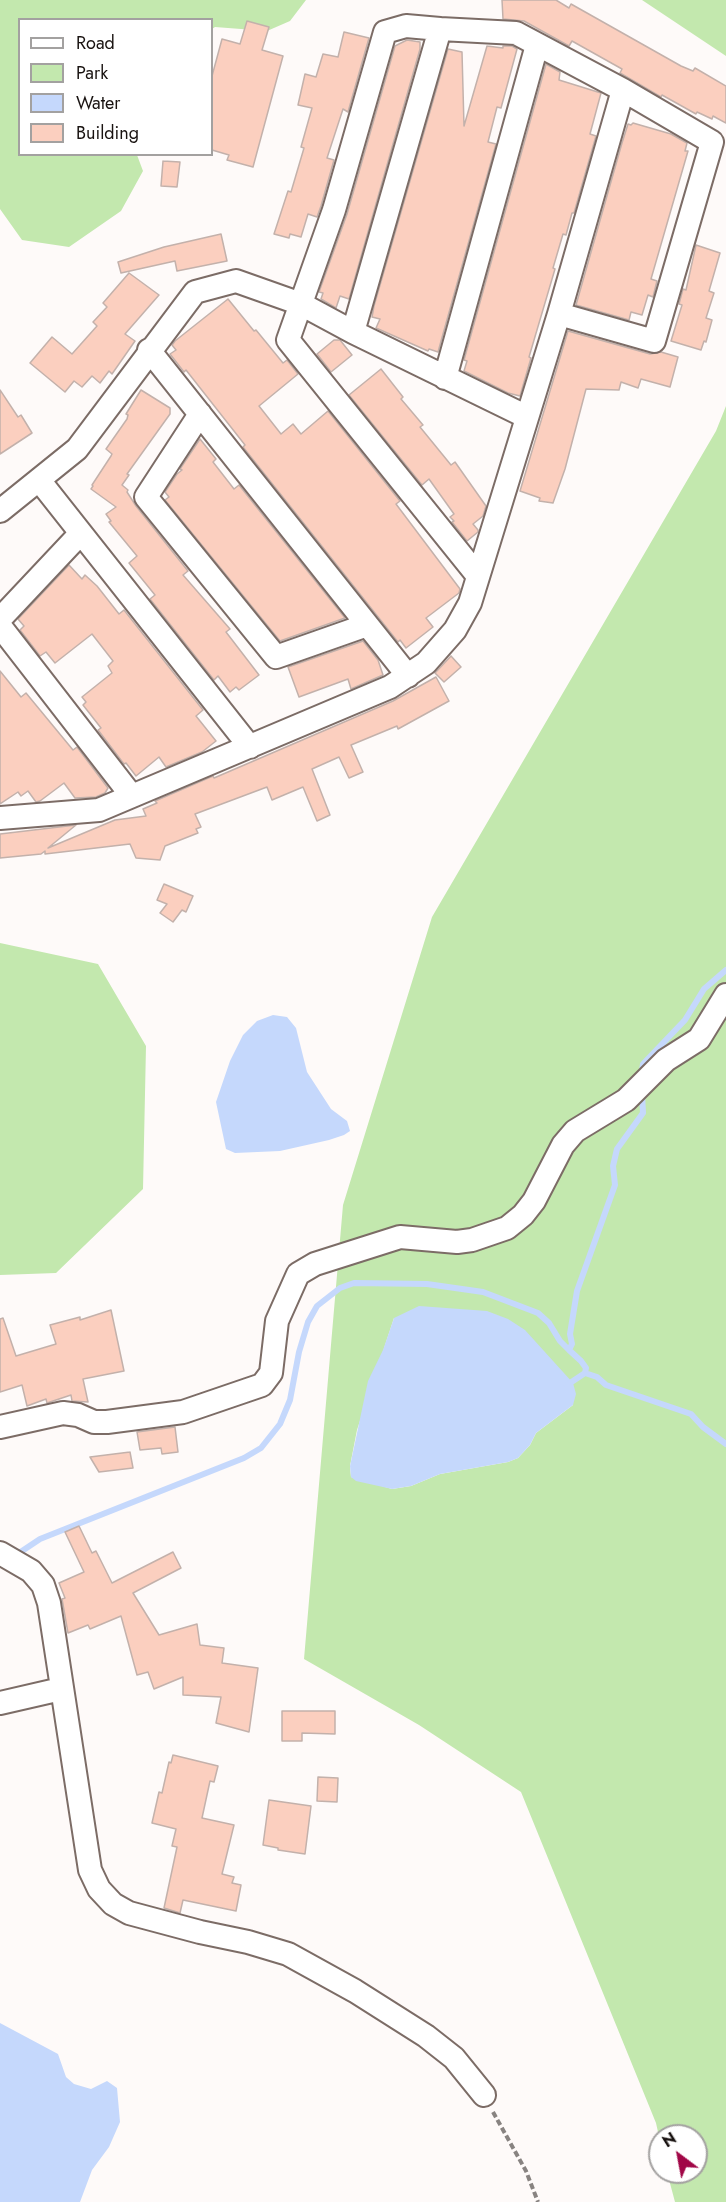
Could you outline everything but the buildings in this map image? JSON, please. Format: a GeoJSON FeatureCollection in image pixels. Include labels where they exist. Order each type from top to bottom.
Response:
{"type":"FeatureCollection","features":[{"type":"Feature","properties":{"kind":"street"},"geometry":{"type":"LineString","coordinates":[[478,576],[288,340],[334,210],[385,32],[406,26],[516,33],[623,90],[712,142],[654,341],[559,314]]}},
{"type":"Feature","properties":{"kind":"street"},"geometry":{"type":"LineString","coordinates":[[353,333],[440,29]]}},
{"type":"Feature","properties":{"kind":"street"},"geometry":{"type":"LineString","coordinates":[[445,378],[537,45]]}},
{"type":"Feature","properties":{"kind":"street"},"geometry":{"type":"LineString","coordinates":[[0,818],[99,810],[390,687],[426,663],[455,630],[470,603],[559,314],[623,90]]}},
{"type":"Feature","properties":{"kind":"street"},"geometry":{"type":"LineString","coordinates":[[0,511],[77,449],[149,350],[195,292],[236,281],[301,304],[353,333],[527,417]]}},
{"type":"Feature","properties":{"kind":"street"},"geometry":{"type":"LineString","coordinates":[[149,350],[408,676]]}},
{"type":"Feature","properties":{"kind":"street"},"geometry":{"type":"LineString","coordinates":[[200,414],[146,497],[276,657],[367,625]]}},
{"type":"Feature","properties":{"kind":"street"},"geometry":{"type":"LineString","coordinates":[[39,480],[250,747]]}},
{"type":"Feature","properties":{"kind":"street"},"geometry":{"type":"LineString","coordinates":[[0,619],[80,534]]}},
{"type":"Feature","properties":{"kind":"street"},"geometry":{"type":"LineString","coordinates":[[0,626],[131,795]]}},
{"type":"Feature","properties":{"kind":"street"},"geometry":{"type":"LineString","coordinates":[[0,1427],[63,1413],[78,1415],[94,1422],[107,1422],[183,1412],[262,1385],[271,1373],[277,1321],[298,1274],[315,1264],[400,1238],[457,1242],[472,1240],[507,1228],[523,1215],[534,1201],[563,1144],[575,1131],[626,1100],[666,1060],[699,1039],[726,995]]}},
{"type":"Feature","properties":{"kind":"street"},"geometry":{"type":"LineString","coordinates":[[6,1556],[31,1571],[43,1585],[49,1603],[90,1870],[99,1889],[113,1904],[129,1913],[288,1954],[356,1991],[426,2036],[454,2058],[484,2095]]}},
{"type":"Feature","properties":{"kind":"street"},"geometry":{"type":"LineString","coordinates":[[0,1703],[61,1689]]}},
{"type":"Feature","properties":{"kind":"path"},"geometry":{"type":"LineString","coordinates":[[484,2095],[526,2171],[538,2202]]}},
{"type":"Feature","properties":{"kind":"green space"},"geometry":{"type":"Polygon","coordinates":[[[0,0],[306,0],[290,21],[267,31],[213,28],[213,18],[18,18],[18,156],[137,156],[143,171],[121,211],[69,247],[22,240],[0,209],[0,0]]]}},
{"type":"Feature","properties":{"kind":"green space"},"geometry":{"type":"Polygon","coordinates":[[[642,0],[726,0],[726,56],[642,0]]]}},
{"type":"Feature","properties":{"kind":"green space"},"geometry":{"type":"Polygon","coordinates":[[[726,406],[726,2202],[675,2202],[670,2184],[708,2184],[708,2124],[656,2124],[521,1792],[419,1725],[304,1659],[343,1205],[432,917],[716,431],[726,406]],[[394,1318],[357,1430],[350,1466],[351,1477],[392,1489],[411,1486],[440,1474],[508,1462],[518,1458],[530,1445],[536,1433],[573,1405],[394,1318]]]}},
{"type":"Feature","properties":{"kind":"green space"},"geometry":{"type":"Polygon","coordinates":[[[0,943],[98,964],[146,1046],[143,1189],[56,1273],[0,1275],[0,943]]]}},
{"type":"Feature","properties":{"kind":"water"},"geometry":{"type":"Polygon","coordinates":[[[273,1015],[287,1017],[296,1028],[307,1072],[331,1109],[347,1121],[350,1131],[329,1140],[280,1151],[235,1153],[226,1149],[216,1102],[230,1061],[243,1035],[257,1021],[273,1015]]]}},
{"type":"Feature","properties":{"kind":"water"},"geometry":{"type":"Polygon","coordinates":[[[419,1306],[487,1311],[508,1319],[525,1330],[573,1383],[576,1394],[573,1405],[536,1433],[530,1445],[518,1458],[508,1462],[440,1474],[411,1486],[392,1489],[356,1481],[351,1477],[350,1466],[368,1381],[383,1350],[394,1318],[419,1306]]]}},
{"type":"Feature","properties":{"kind":"water"},"geometry":{"type":"Polygon","coordinates":[[[0,2023],[58,2054],[66,2077],[74,2084],[91,2089],[107,2081],[117,2088],[120,2122],[109,2147],[92,2170],[80,2202],[0,2202],[0,2023]]]}},
{"type":"Feature","properties":{"kind":"waterway"},"geometry":{"type":"LineString","coordinates":[[641,1077],[643,1064],[685,1020],[704,989],[726,970]]}},
{"type":"Feature","properties":{"kind":"waterway"},"geometry":{"type":"LineString","coordinates":[[567,1385],[585,1373],[586,1368],[569,1350],[572,1344],[570,1334],[577,1291],[615,1185],[613,1166],[617,1149],[643,1113],[642,1093]]}},
{"type":"Feature","properties":{"kind":"waterway"},"geometry":{"type":"LineString","coordinates":[[16,1555],[40,1539],[244,1458],[261,1448],[280,1424],[290,1400],[299,1352],[308,1322],[317,1306],[340,1288],[354,1283],[427,1284],[483,1292],[538,1313],[549,1323],[560,1341],[569,1350]]}},
{"type":"Feature","properties":{"kind":"waterway"},"geometry":{"type":"LineString","coordinates":[[585,1373],[597,1377],[606,1385],[691,1414],[703,1427],[726,1444]]}}]}
